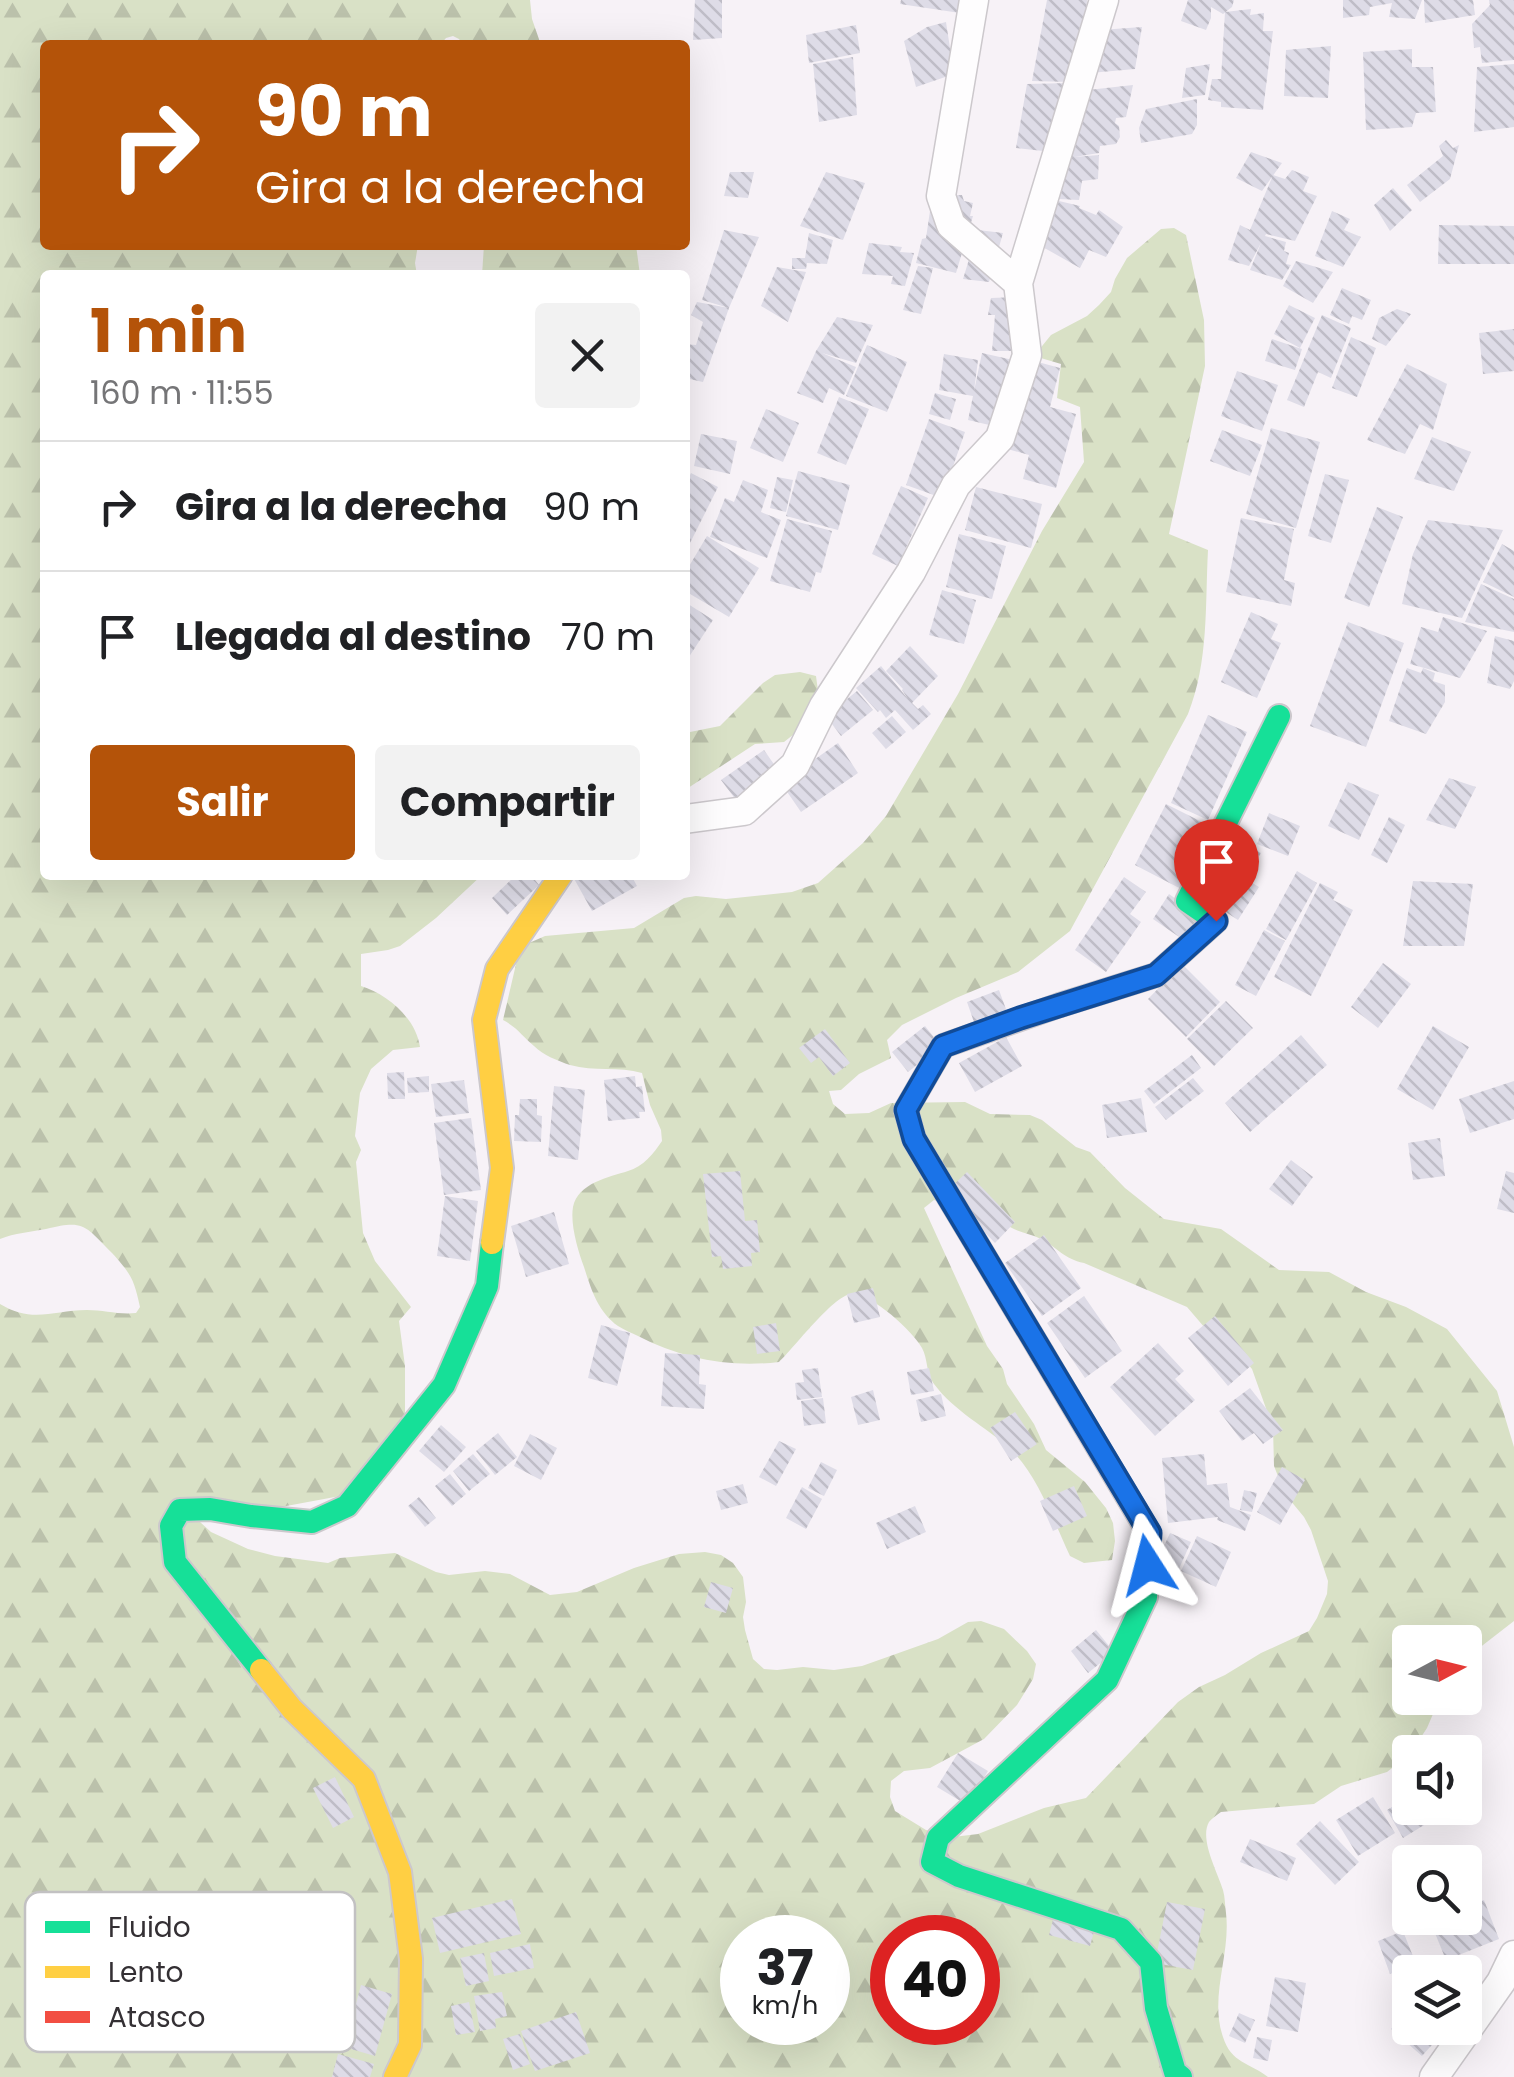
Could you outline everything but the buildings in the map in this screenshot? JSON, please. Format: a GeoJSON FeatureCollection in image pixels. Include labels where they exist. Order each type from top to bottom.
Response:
{"type":"FeatureCollection","features":[{"type":"Feature","properties":{"kind":"street"},"geometry":{"type":"LineString","coordinates":[[974,0],[941,196],[952,224],[1018,283]]}},
{"type":"Feature","properties":{"kind":"street"},"geometry":{"type":"LineString","coordinates":[[690,818],[744,812],[795,764],[824,706],[912,572],[956,485],[1000,438],[1027,355],[1018,283],[1104,0]]}},
{"type":"Feature","properties":{"kind":"street"},"geometry":{"type":"LineString","coordinates":[[1181,2077],[1175,2072],[1156,2008],[1151,1962],[1121,1929],[959,1876],[932,1862],[938,1838],[1108,1680],[1146,1597],[1150,1533],[914,1139],[906,1110],[943,1046],[1156,975],[1216,921],[1187,901],[1279,716]]}},
{"type":"Feature","properties":{"kind":"street"},"geometry":{"type":"LineString","coordinates":[[395,2077],[410,2045],[411,1958],[400,1872],[364,1779],[292,1709],[175,1562],[171,1526],[180,1510],[210,1509],[312,1522],[347,1506],[444,1385],[487,1286],[502,1168],[484,1020],[497,969],[558,880]]}},
{"type":"Feature","properties":{"kind":"street"},"geometry":{"type":"LineString","coordinates":[[1434,2077],[1500,1982],[1514,1955]]}},
{"type":"Feature","properties":{"kind":"green space"},"geometry":{"type":"Polygon","coordinates":[[[0,0],[530,0],[539,40],[460,40],[453,36],[444,40],[40,40],[40,250],[417,250],[416,270],[40,270],[40,880],[477,880],[400,946],[361,954],[361,986],[399,1009],[413,1026],[420,1047],[393,1050],[371,1069],[360,1093],[355,1136],[361,1150],[356,1162],[363,1233],[375,1261],[411,1307],[399,1321],[405,1366],[405,1419],[351,1494],[200,1522],[211,1532],[248,1549],[275,1556],[328,1563],[340,1558],[395,1553],[449,1575],[485,1571],[510,1574],[550,1595],[577,1592],[679,1554],[721,1555],[743,1577],[745,1630],[753,1659],[764,1669],[834,1670],[862,1666],[938,1639],[968,1622],[981,1621],[1004,1629],[1036,1664],[1033,1679],[1017,1705],[984,1739],[930,1768],[904,1771],[891,1781],[890,1797],[895,1811],[926,1830],[953,1837],[978,1834],[1044,1808],[1086,1798],[1178,1702],[1261,1653],[1309,1631],[1327,1594],[1328,1581],[1311,1530],[1285,1494],[1274,1466],[1273,1428],[1252,1369],[1187,1307],[1071,1259],[1041,1239],[1010,1227],[934,1200],[924,1208],[987,1346],[1046,1450],[1085,1482],[1113,1523],[1112,1560],[1084,1563],[1070,1556],[1044,1499],[1020,1459],[942,1394],[931,1380],[917,1341],[901,1323],[869,1299],[851,1294],[843,1297],[779,1362],[761,1364],[689,1356],[655,1344],[611,1320],[596,1300],[582,1261],[572,1214],[581,1192],[639,1166],[662,1141],[642,1073],[561,1062],[542,1052],[503,1020],[520,947],[545,936],[634,928],[684,898],[726,899],[792,892],[818,883],[863,843],[886,816],[958,694],[1042,531],[1084,462],[1080,407],[1057,398],[1061,364],[1034,356],[1051,335],[1099,305],[1111,292],[1127,258],[1161,229],[1174,228],[1186,235],[1204,320],[1205,366],[1169,534],[1208,550],[1203,654],[1188,714],[1070,931],[1018,972],[902,1025],[887,1040],[891,1058],[859,1074],[841,1090],[829,1091],[833,1104],[845,1114],[869,1113],[891,1103],[965,1102],[990,1114],[1030,1115],[1076,1147],[1090,1152],[1125,1188],[1164,1219],[1221,1229],[1279,1270],[1329,1272],[1447,1329],[1497,1391],[1514,1447],[1514,1621],[1482,1646],[1482,1625],[1392,1625],[1392,1715],[1433,1715],[1422,1735],[1392,1735],[1392,1768],[1341,1786],[1314,1804],[1221,1812],[1209,1822],[1206,1837],[1223,1890],[1227,1929],[1219,2022],[1231,2052],[1268,2077],[0,2077],[0,1304],[33,1315],[87,1310],[136,1313],[140,1307],[128,1272],[96,1236],[77,1225],[0,1239],[0,0]]]}},
{"type":"Feature","properties":{"kind":"green space"},"geometry":{"type":"Polygon","coordinates":[[[484,250],[637,250],[639,270],[482,270],[484,250]]]}},
{"type":"Feature","properties":{"kind":"green space"},"geometry":{"type":"Polygon","coordinates":[[[800,672],[816,676],[818,691],[808,723],[784,742],[755,744],[690,787],[690,732],[720,726],[775,675],[800,672]]]}},
{"type":"Feature","properties":{"kind":"traffic: fast"},"geometry":{"type":"LineString","coordinates":[[1060,1005],[1156,975],[1216,921],[1187,901],[1279,716]]}},
{"type":"Feature","properties":{"kind":"traffic: fast"},"geometry":{"type":"LineString","coordinates":[[261,1670],[175,1562],[171,1526],[180,1510],[210,1509],[312,1522],[347,1506],[444,1385],[487,1286],[492,1243]]}},
{"type":"Feature","properties":{"kind":"traffic: fast"},"geometry":{"type":"LineString","coordinates":[[1042,1353],[1149,1533],[1146,1597],[1107,1680],[938,1838],[932,1862],[959,1876],[1121,1929],[1151,1962],[1156,2008],[1175,2072],[1181,2077]]}},
{"type":"Feature","properties":{"kind":"traffic: slow"},"geometry":{"type":"LineString","coordinates":[[492,1243],[502,1168],[484,1020],[497,969],[558,880]]}},
{"type":"Feature","properties":{"kind":"traffic: slow"},"geometry":{"type":"LineString","coordinates":[[261,1670],[292,1709],[364,1779],[400,1872],[411,1959],[410,2045],[395,2077]]}},
{"type":"Feature","properties":{"kind":"traffic: jam"},"geometry":{"type":"LineString","coordinates":[[1042,1353],[914,1139],[906,1110],[943,1046],[1060,1005]]}},
{"type":"Feature","properties":{"kind":"route"},"geometry":{"type":"LineString","coordinates":[[1148,1565],[1150,1533],[914,1139],[906,1110],[943,1046],[1156,975],[1216,921]]}}]}
